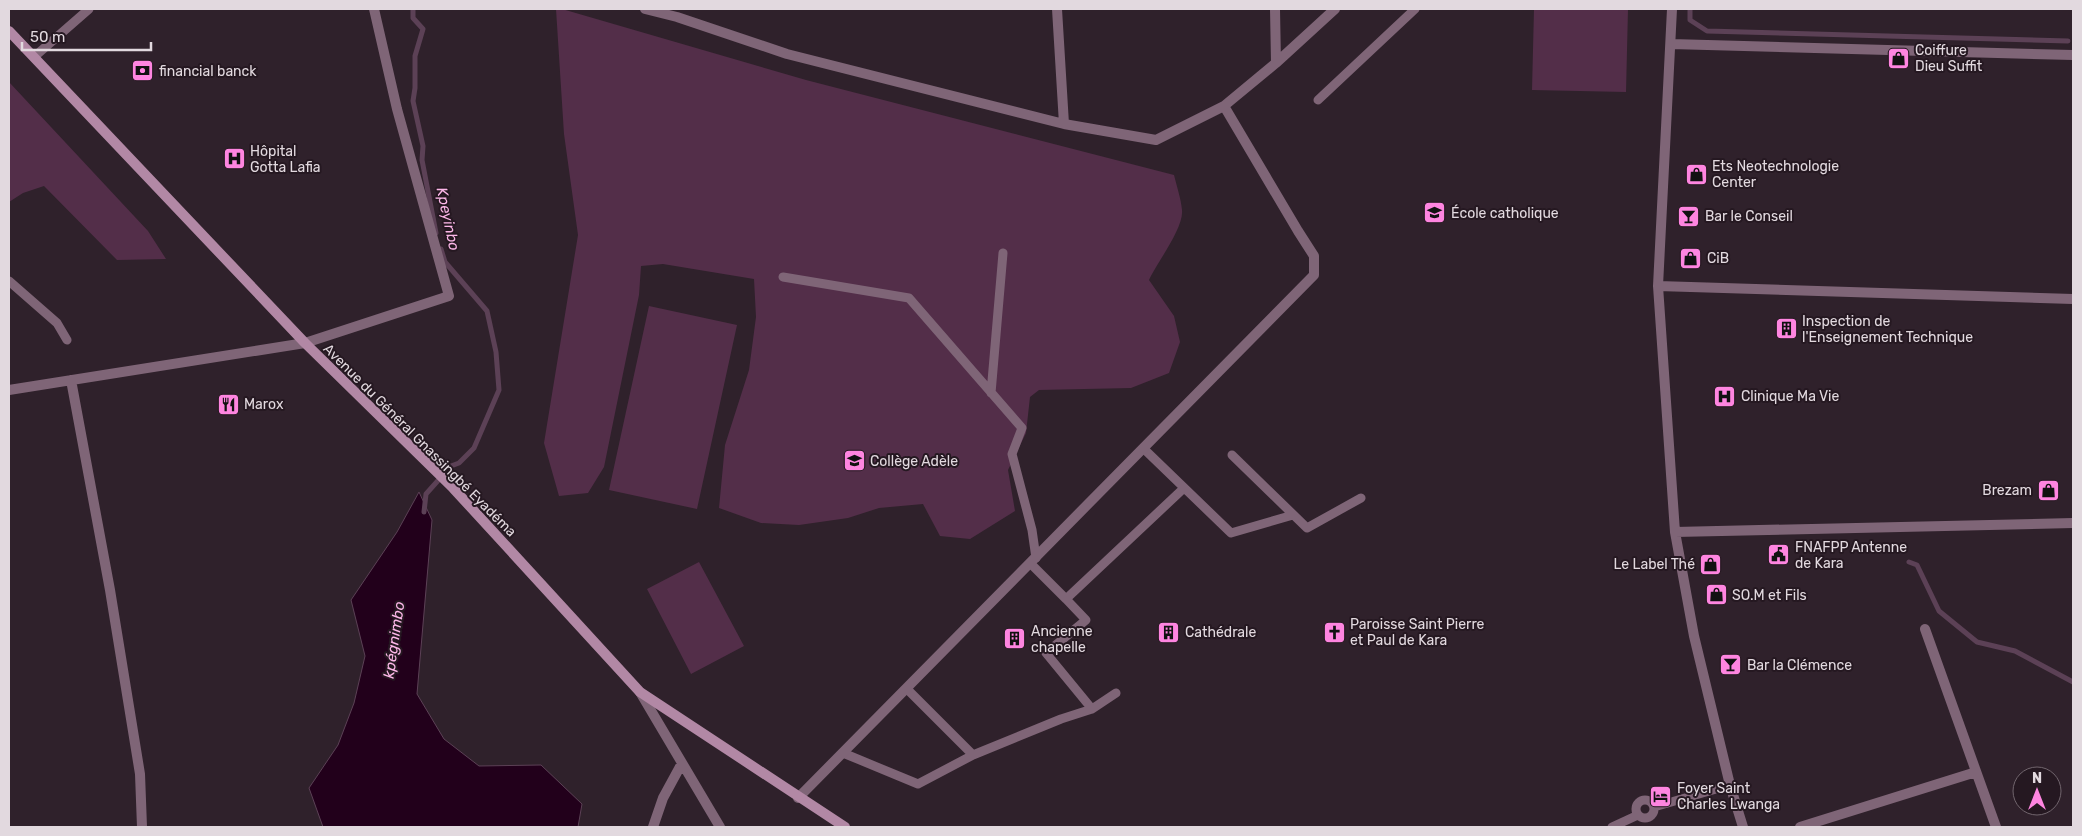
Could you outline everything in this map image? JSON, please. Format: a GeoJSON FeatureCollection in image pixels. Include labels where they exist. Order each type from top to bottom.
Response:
{"type":"FeatureCollection","features":[{"type":"Feature","properties":{"kind":"main road","name":"Avenue du Général Gnassingbé Eyadéma"},"geometry":{"type":"LineString","coordinates":[[9,31],[305,343],[453,488],[640,692],[798,798],[846,827]]}},
{"type":"Feature","properties":{"kind":"street"},"geometry":{"type":"LineString","coordinates":[[9,390],[305,343],[449,296],[397,109],[374,9]]}},
{"type":"Feature","properties":{"kind":"street"},"geometry":{"type":"LineString","coordinates":[[645,9],[676,13],[787,54],[1064,124],[1156,140],[1224,106],[1276,63],[1335,9]]}},
{"type":"Feature","properties":{"kind":"street"},"geometry":{"type":"LineString","coordinates":[[1057,9],[1064,124]]}},
{"type":"Feature","properties":{"kind":"street"},"geometry":{"type":"LineString","coordinates":[[1275,9],[1276,63]]}},
{"type":"Feature","properties":{"kind":"street"},"geometry":{"type":"LineString","coordinates":[[1672,9],[1658,286],[1675,532],[1694,636],[1730,785],[1744,827]]}},
{"type":"Feature","properties":{"kind":"street"},"geometry":{"type":"LineString","coordinates":[[1671,44],[2073,55]]}},
{"type":"Feature","properties":{"kind":"street"},"geometry":{"type":"LineString","coordinates":[[798,798],[1314,275],[1314,256],[1224,106]]}},
{"type":"Feature","properties":{"kind":"street"},"geometry":{"type":"LineString","coordinates":[[1658,286],[2073,300]]}},
{"type":"Feature","properties":{"kind":"street"},"geometry":{"type":"LineString","coordinates":[[71,380],[110,590],[140,774],[142,827]]}},
{"type":"Feature","properties":{"kind":"street"},"geometry":{"type":"LineString","coordinates":[[1675,532],[2073,523]]}},
{"type":"Feature","properties":{"kind":"street"},"geometry":{"type":"LineString","coordinates":[[1925,629],[1996,827]]}},
{"type":"Feature","properties":{"kind":"street"},"geometry":{"type":"LineString","coordinates":[[640,692],[720,827]]}},
{"type":"Feature","properties":{"kind":"street"},"geometry":{"type":"LineString","coordinates":[[653,827],[663,798],[682,763]]}},
{"type":"Feature","properties":{"kind":"street"},"geometry":{"type":"LineString","coordinates":[[1800,827],[1976,772]]}},
{"type":"Feature","properties":{"kind":"lane"},"geometry":{"type":"LineString","coordinates":[[34,57],[89,9]]}},
{"type":"Feature","properties":{"kind":"lane"},"geometry":{"type":"LineString","coordinates":[[1318,100],[1415,9]]}},
{"type":"Feature","properties":{"kind":"lane"},"geometry":{"type":"LineString","coordinates":[[991,393],[1003,253]]}},
{"type":"Feature","properties":{"kind":"lane"},"geometry":{"type":"LineString","coordinates":[[783,277],[909,298],[1022,428],[1012,454],[1032,530],[1033,561],[1086,620],[1046,653],[1092,709]]}},
{"type":"Feature","properties":{"kind":"lane"},"geometry":{"type":"LineString","coordinates":[[9,282],[56,322],[68,340]]}},
{"type":"Feature","properties":{"kind":"lane"},"geometry":{"type":"LineString","coordinates":[[1144,449],[1231,533],[1293,514]]}},
{"type":"Feature","properties":{"kind":"lane"},"geometry":{"type":"LineString","coordinates":[[1232,455],[1307,528],[1361,498]]}},
{"type":"Feature","properties":{"kind":"lane"},"geometry":{"type":"LineString","coordinates":[[1066,598],[1184,488]]}},
{"type":"Feature","properties":{"kind":"lane"},"geometry":{"type":"LineString","coordinates":[[906,689],[973,754]]}},
{"type":"Feature","properties":{"kind":"lane"},"geometry":{"type":"LineString","coordinates":[[843,753],[918,784],[973,754],[1060,719],[1092,709],[1116,693]]}},
{"type":"Feature","properties":{"kind":"lane"},"geometry":{"type":"LineString","coordinates":[[1654,807],[1730,785]]}},
{"type":"Feature","properties":{"kind":"lane"},"geometry":{"type":"LineString","coordinates":[[1612,827],[1642,820],[1654,814],[1654,807],[1647,800],[1640,802],[1636,808],[1642,820]]}},
{"type":"Feature","properties":{"kind":"shaded area"},"geometry":{"type":"Polygon","coordinates":[[[556,9],[562,9],[806,80],[1174,175],[1181,202],[1181,218],[1174,236],[1149,280],[1174,316],[1180,342],[1169,373],[1131,388],[1039,390],[1030,397],[1026,433],[1008,470],[1015,511],[970,539],[940,536],[923,504],[879,508],[848,518],[799,525],[761,523],[719,508],[725,445],[749,370],[756,317],[754,279],[663,264],[641,266],[639,295],[604,467],[588,493],[559,496],[544,443],[578,235],[564,134],[556,9]]]}},
{"type":"Feature","properties":{"kind":"shaded area"},"geometry":{"type":"Polygon","coordinates":[[[1534,9],[1628,9],[1626,92],[1532,90],[1534,9]]]}},
{"type":"Feature","properties":{"kind":"shaded area"},"geometry":{"type":"Polygon","coordinates":[[[9,82],[148,231],[166,259],[117,260],[44,186],[23,193],[9,202],[9,82]]]}},
{"type":"Feature","properties":{"kind":"shaded area"},"geometry":{"type":"Polygon","coordinates":[[[649,306],[737,325],[697,509],[609,490],[649,306]]]}},
{"type":"Feature","properties":{"kind":"shaded area"},"geometry":{"type":"Polygon","coordinates":[[[699,562],[744,646],[691,674],[647,589],[699,562]]]}},
{"type":"Feature","properties":{"kind":"water","name":"kpégnimbo"},"geometry":{"type":"Polygon","coordinates":[[[419,492],[432,520],[417,694],[444,739],[479,766],[541,765],[582,804],[578,827],[323,827],[309,788],[338,745],[354,703],[365,656],[351,600],[397,532],[419,492]]]}},
{"type":"Feature","properties":{"kind":"waterway","name":"Kpeyinbo"},"geometry":{"type":"LineString","coordinates":[[413,9],[413,18],[423,29],[415,56],[413,101],[423,146],[422,160],[436,233]]}},
{"type":"Feature","properties":{"kind":"waterway"},"geometry":{"type":"LineString","coordinates":[[1690,9],[1690,20],[1707,31],[2068,41]]}},
{"type":"Feature","properties":{"kind":"waterway","name":"Kpeyinbo"},"geometry":{"type":"LineString","coordinates":[[424,512],[426,494],[451,466],[459,463],[474,448],[499,390],[496,352],[487,311],[445,262],[441,249]]}},
{"type":"Feature","properties":{"kind":"waterway"},"geometry":{"type":"LineString","coordinates":[[1909,562],[1917,565],[1939,611],[1977,642],[2015,651],[2073,682]]}},
{"type":"Feature","properties":{"kind":"place","name":"Coiffure Dieu Suffit"},"geometry":{"type":"Point","coordinates":[1899,58]}},
{"type":"Feature","properties":{"kind":"place","name":"financial banck"},"geometry":{"type":"Point","coordinates":[143,71]}},
{"type":"Feature","properties":{"kind":"place","name":"Hôpital Gotta Lafia"},"geometry":{"type":"Point","coordinates":[234,159]}},
{"type":"Feature","properties":{"kind":"place","name":"Ets Neotechnologie Center"},"geometry":{"type":"Point","coordinates":[1696,174]}},
{"type":"Feature","properties":{"kind":"place","name":"École catholique"},"geometry":{"type":"Point","coordinates":[1435,213]}},
{"type":"Feature","properties":{"kind":"place","name":"Bar le Conseil"},"geometry":{"type":"Point","coordinates":[1689,216]}},
{"type":"Feature","properties":{"kind":"place","name":"CiB"},"geometry":{"type":"Point","coordinates":[1691,258]}},
{"type":"Feature","properties":{"kind":"place","name":"Inspection de l'Enseignement Technique"},"geometry":{"type":"Point","coordinates":[1786,329]}},
{"type":"Feature","properties":{"kind":"place","name":"Clinique Ma Vie"},"geometry":{"type":"Point","coordinates":[1725,396]}},
{"type":"Feature","properties":{"kind":"place","name":"Marox"},"geometry":{"type":"Point","coordinates":[228,404]}},
{"type":"Feature","properties":{"kind":"place","name":"Collège Adèle"},"geometry":{"type":"Point","coordinates":[854,461]}},
{"type":"Feature","properties":{"kind":"place","name":"Brezam"},"geometry":{"type":"Point","coordinates":[2048,490]}},
{"type":"Feature","properties":{"kind":"place","name":"FNAFPP Antenne de Kara"},"geometry":{"type":"Point","coordinates":[1779,555]}},
{"type":"Feature","properties":{"kind":"place","name":"Le Label Thé"},"geometry":{"type":"Point","coordinates":[1711,564]}},
{"type":"Feature","properties":{"kind":"place","name":"SO.M et Fils"},"geometry":{"type":"Point","coordinates":[1716,595]}},
{"type":"Feature","properties":{"kind":"place","name":"Cathédrale"},"geometry":{"type":"Point","coordinates":[1169,632]}},
{"type":"Feature","properties":{"kind":"place","name":"Paroisse Saint Pierre et Paul de Kara"},"geometry":{"type":"Point","coordinates":[1334,632]}},
{"type":"Feature","properties":{"kind":"place","name":"Ancienne chapelle"},"geometry":{"type":"Point","coordinates":[1015,639]}},
{"type":"Feature","properties":{"kind":"place","name":"Bar la Clémence"},"geometry":{"type":"Point","coordinates":[1731,665]}},
{"type":"Feature","properties":{"kind":"place","name":"Foyer Saint Charles Lwanga"},"geometry":{"type":"Point","coordinates":[1661,796]}}]}
